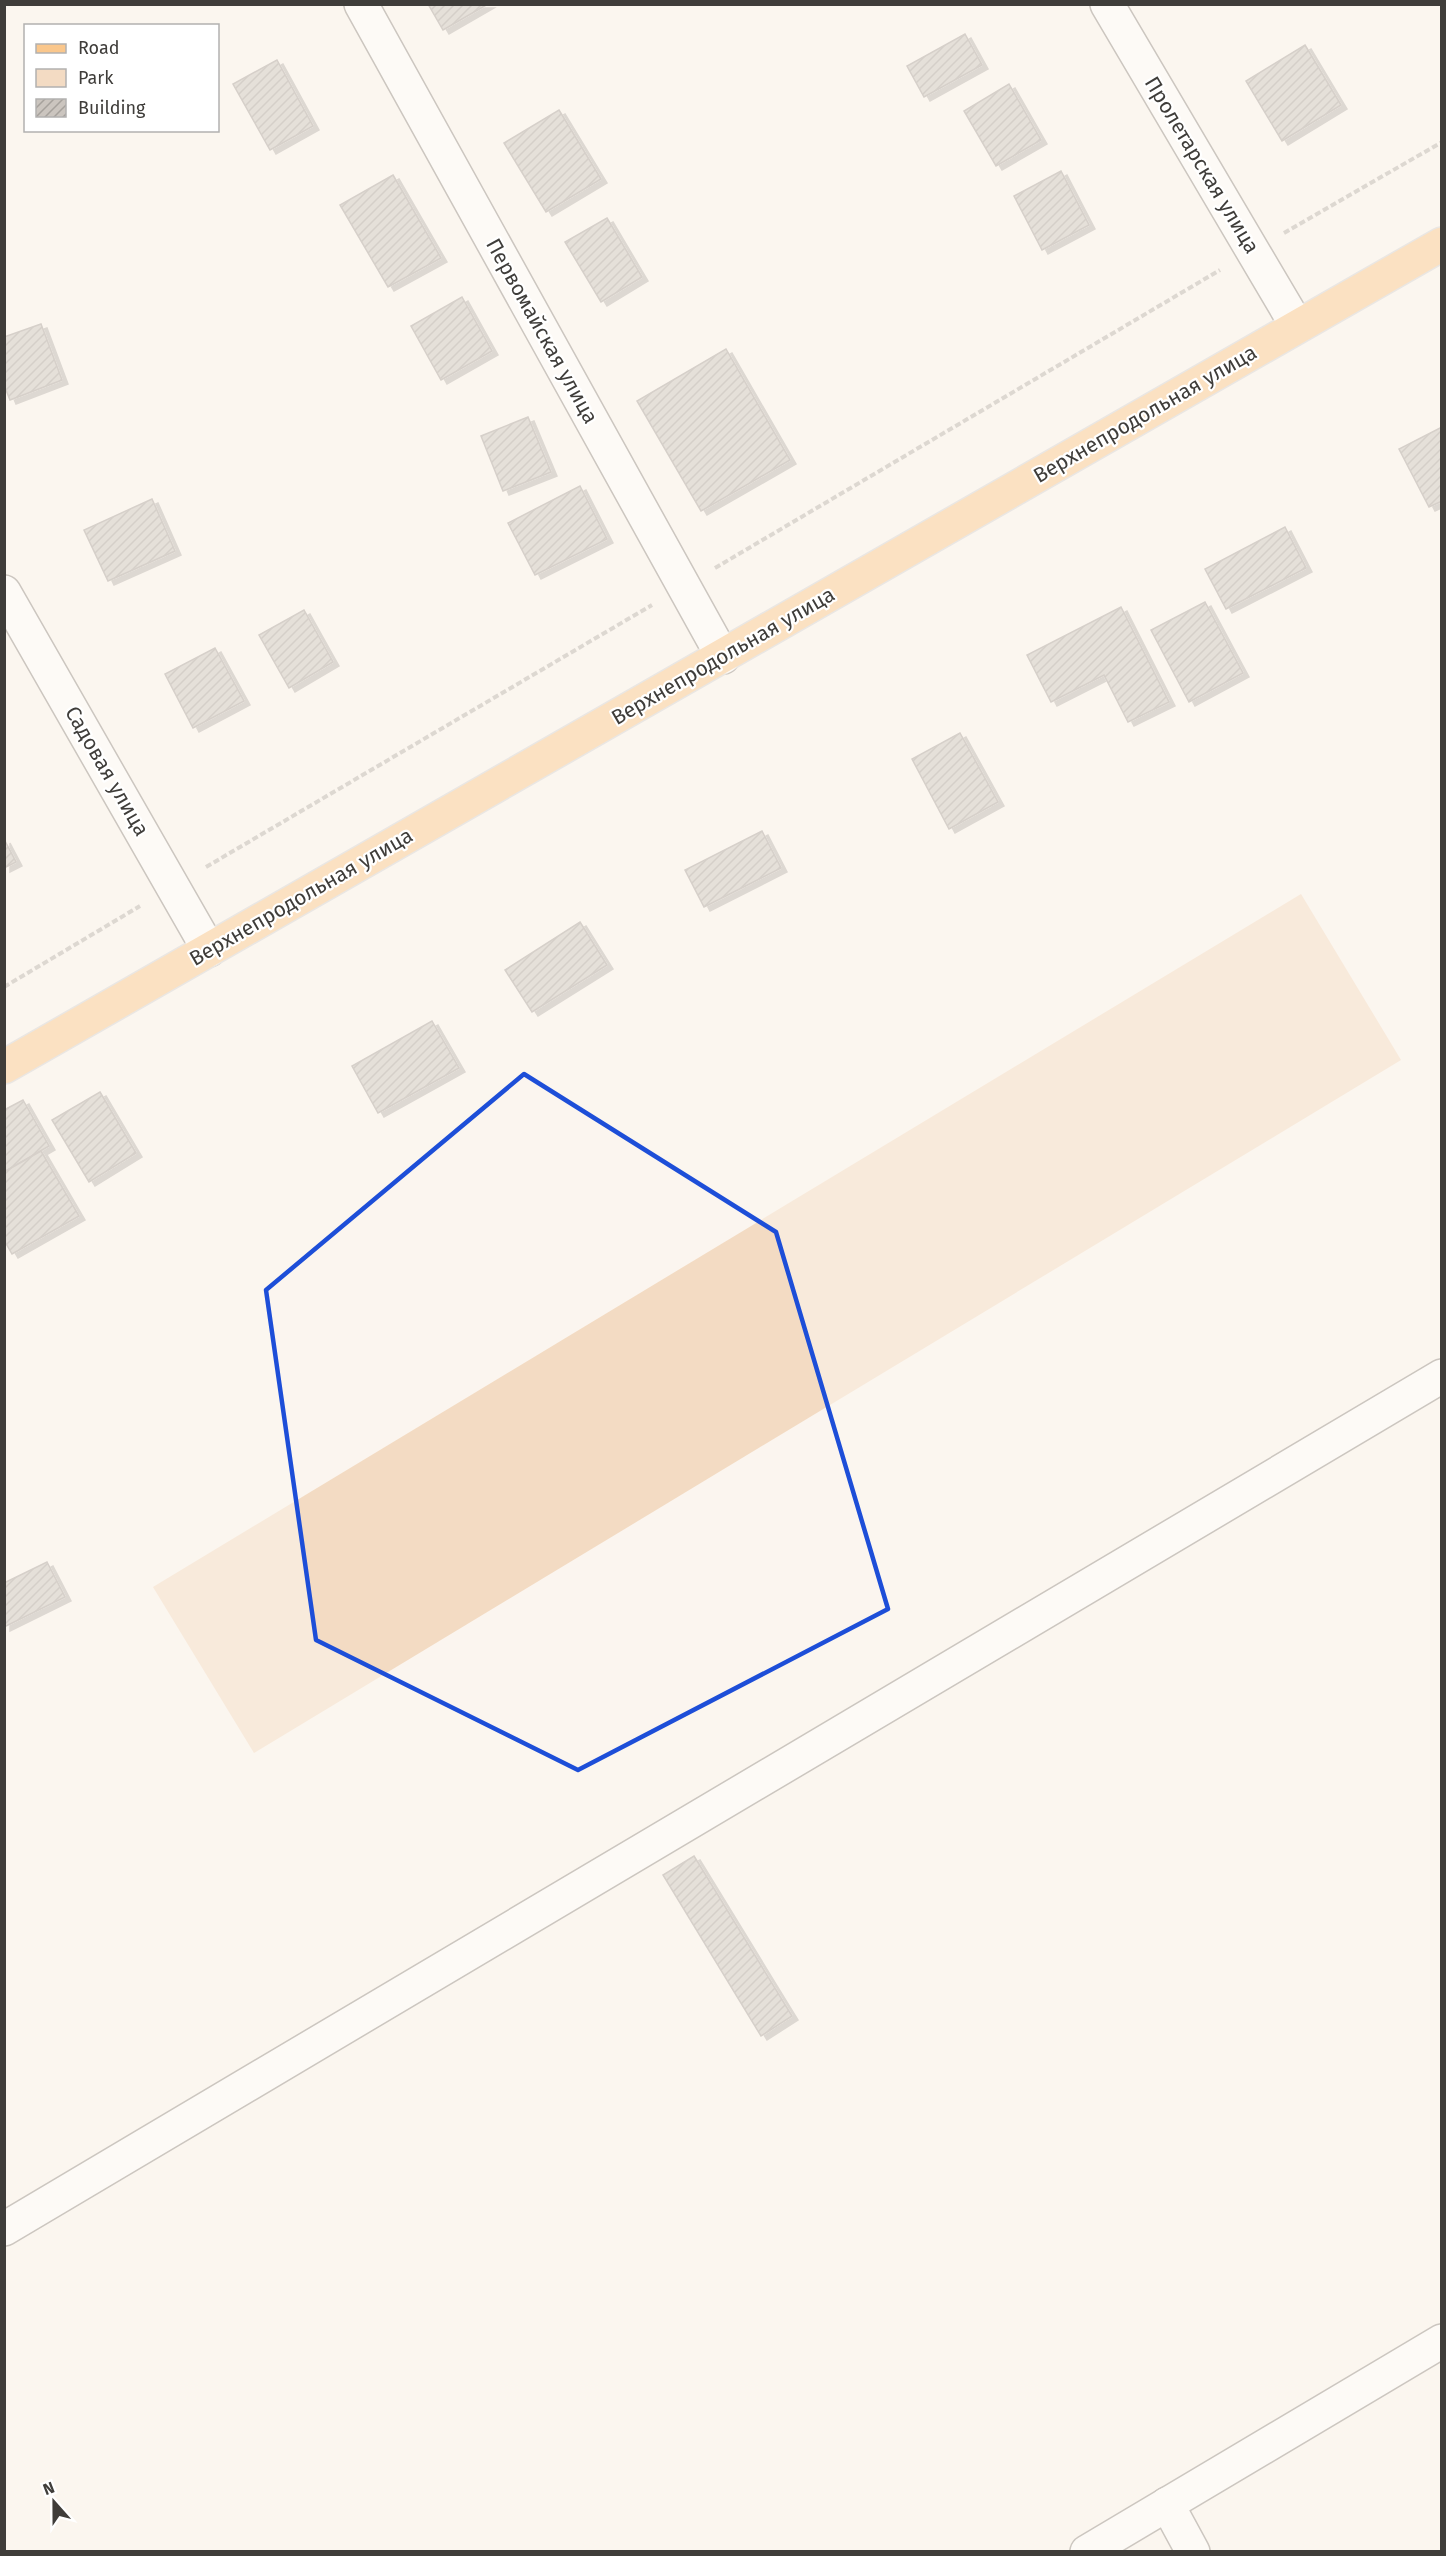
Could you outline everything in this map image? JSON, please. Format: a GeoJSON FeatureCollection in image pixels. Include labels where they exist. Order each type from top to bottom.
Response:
{"type":"FeatureCollection","features":[{"type":"Feature","properties":{"kind":"main road","name":"Верхнепродольная улица"},"geometry":{"type":"LineString","coordinates":[[4,1067],[1442,244]]}},
{"type":"Feature","properties":{"kind":"street","name":"Первомайская улица"},"geometry":{"type":"LineString","coordinates":[[361,4],[723,657]]}},
{"type":"Feature","properties":{"kind":"street","name":"Пролетарская улица"},"geometry":{"type":"LineString","coordinates":[[1107,4],[1297,326]]}},
{"type":"Feature","properties":{"kind":"street","name":"Садовая улица"},"geometry":{"type":"LineString","coordinates":[[4,592],[209,950]]}},
{"type":"Feature","properties":{"kind":"street"},"geometry":{"type":"LineString","coordinates":[[4,2229],[1442,1376]]}},
{"type":"Feature","properties":{"kind":"street"},"geometry":{"type":"LineString","coordinates":[[1087,2552],[1442,2341]]}},
{"type":"Feature","properties":{"kind":"street"},"geometry":{"type":"LineString","coordinates":[[1167,2504],[1192,2552]]}},
{"type":"Feature","properties":{"kind":"path"},"geometry":{"type":"LineString","coordinates":[[4,987],[1252,251],[1442,142]]}},
{"type":"Feature","properties":{"kind":"highlighted area"},"geometry":{"type":"Polygon","coordinates":[[[524,1074],[776,1232],[888,1609],[578,1770],[316,1640],[266,1290],[524,1074]]]}},
{"type":"Feature","properties":{"kind":"green space"},"geometry":{"type":"Polygon","coordinates":[[[1301,894],[1401,1060],[254,1753],[153,1587],[1301,894]]]}},
{"type":"Feature","properties":{"kind":"building"},"geometry":{"type":"Polygon","coordinates":[[[428,4],[488,4],[443,30],[428,4]]]}},
{"type":"Feature","properties":{"kind":"building"},"geometry":{"type":"Polygon","coordinates":[[[965,34],[982,65],[924,97],[907,66],[965,34]]]}},
{"type":"Feature","properties":{"kind":"building"},"geometry":{"type":"Polygon","coordinates":[[[1305,45],[1341,105],[1282,141],[1246,81],[1305,45]]]}},
{"type":"Feature","properties":{"kind":"building"},"geometry":{"type":"Polygon","coordinates":[[[277,60],[313,126],[270,150],[233,84],[277,60]]]}},
{"type":"Feature","properties":{"kind":"building"},"geometry":{"type":"Polygon","coordinates":[[[1009,84],[1041,140],[996,166],[964,111],[1009,84]]]}},
{"type":"Feature","properties":{"kind":"building"},"geometry":{"type":"Polygon","coordinates":[[[559,110],[601,179],[546,212],[504,143],[559,110]]]}},
{"type":"Feature","properties":{"kind":"building"},"geometry":{"type":"Polygon","coordinates":[[[1061,171],[1089,225],[1042,250],[1014,196],[1061,171]]]}},
{"type":"Feature","properties":{"kind":"building"},"geometry":{"type":"Polygon","coordinates":[[[393,175],[441,258],[388,287],[340,205],[393,175]]]}},
{"type":"Feature","properties":{"kind":"building"},"geometry":{"type":"Polygon","coordinates":[[[607,218],[642,277],[601,302],[565,242],[607,218]]]}},
{"type":"Feature","properties":{"kind":"building"},"geometry":{"type":"Polygon","coordinates":[[[462,297],[492,351],[441,380],[411,326],[462,297]]]}},
{"type":"Feature","properties":{"kind":"building"},"geometry":{"type":"Polygon","coordinates":[[[41,324],[62,380],[10,400],[4,385],[4,337],[41,324]]]}},
{"type":"Feature","properties":{"kind":"building"},"geometry":{"type":"Polygon","coordinates":[[[726,349],[790,460],[701,511],[637,401],[726,349]]]}},
{"type":"Feature","properties":{"kind":"building"},"geometry":{"type":"Polygon","coordinates":[[[528,417],[551,472],[503,491],[481,436],[528,417]]]}},
{"type":"Feature","properties":{"kind":"building"},"geometry":{"type":"Polygon","coordinates":[[[1442,427],[1442,501],[1429,507],[1399,449],[1442,427]]]}},
{"type":"Feature","properties":{"kind":"building"},"geometry":{"type":"Polygon","coordinates":[[[580,486],[607,539],[535,575],[508,523],[580,486]]]}},
{"type":"Feature","properties":{"kind":"building"},"geometry":{"type":"Polygon","coordinates":[[[152,499],[175,551],[108,581],[84,530],[152,499]]]}},
{"type":"Feature","properties":{"kind":"building"},"geometry":{"type":"Polygon","coordinates":[[[1285,527],[1306,568],[1226,609],[1205,569],[1285,527]]]}},
{"type":"Feature","properties":{"kind":"building"},"geometry":{"type":"Polygon","coordinates":[[[1205,602],[1243,673],[1189,702],[1151,630],[1205,602]]]}},
{"type":"Feature","properties":{"kind":"building"},"geometry":{"type":"Polygon","coordinates":[[[1121,607],[1169,702],[1128,722],[1104,675],[1051,702],[1027,655],[1121,607]]]}},
{"type":"Feature","properties":{"kind":"building"},"geometry":{"type":"Polygon","coordinates":[[[304,610],[333,662],[289,688],[259,635],[304,610]]]}},
{"type":"Feature","properties":{"kind":"building"},"geometry":{"type":"Polygon","coordinates":[[[215,648],[244,701],[193,728],[165,674],[215,648]]]}},
{"type":"Feature","properties":{"kind":"building"},"geometry":{"type":"Polygon","coordinates":[[[960,733],[998,802],[949,829],[912,759],[960,733]]]}},
{"type":"Feature","properties":{"kind":"building"},"geometry":{"type":"Polygon","coordinates":[[[762,831],[781,868],[704,907],[685,870],[762,831]]]}},
{"type":"Feature","properties":{"kind":"building"},"geometry":{"type":"Polygon","coordinates":[[[4,839],[16,862],[4,868],[4,839]]]}},
{"type":"Feature","properties":{"kind":"building"},"geometry":{"type":"Polygon","coordinates":[[[580,922],[607,965],[532,1012],[505,970],[580,922]]]}},
{"type":"Feature","properties":{"kind":"building"},"geometry":{"type":"Polygon","coordinates":[[[432,1021],[459,1068],[378,1113],[352,1066],[432,1021]]]}},
{"type":"Feature","properties":{"kind":"building"},"geometry":{"type":"Polygon","coordinates":[[[100,1092],[136,1153],[89,1182],[52,1120],[100,1092]]]}},
{"type":"Feature","properties":{"kind":"building"},"geometry":{"type":"Polygon","coordinates":[[[23,1100],[49,1146],[4,1172],[4,1110],[23,1100]]]}},
{"type":"Feature","properties":{"kind":"building"},"geometry":{"type":"Polygon","coordinates":[[[41,1151],[79,1216],[12,1254],[4,1240],[4,1172],[41,1151]]]}},
{"type":"Feature","properties":{"kind":"building"},"geometry":{"type":"Polygon","coordinates":[[[47,1562],[65,1597],[4,1627],[4,1583],[47,1562]]]}},
{"type":"Feature","properties":{"kind":"building"},"geometry":{"type":"Polygon","coordinates":[[[694,1856],[792,2016],[761,2036],[663,1875],[694,1856]]]}}]}
